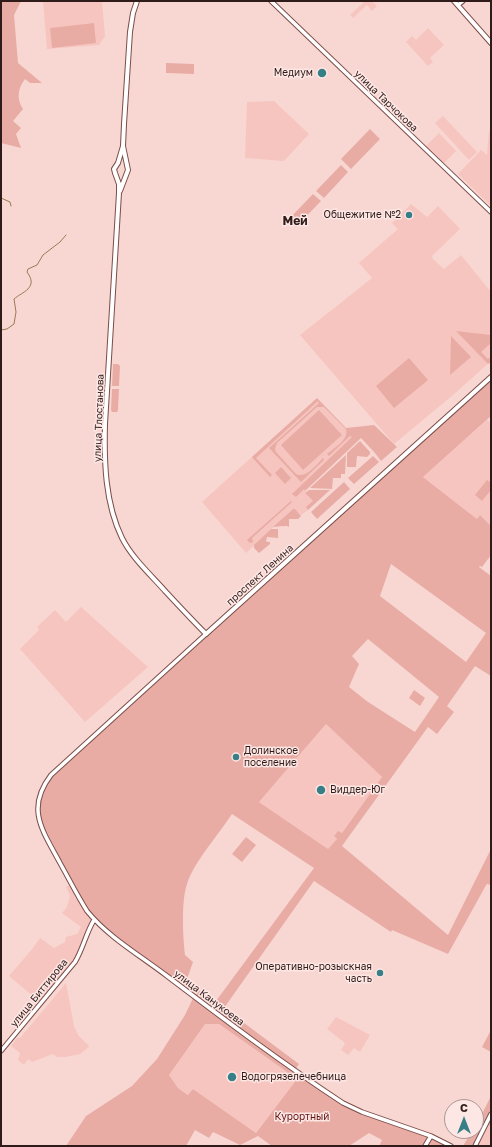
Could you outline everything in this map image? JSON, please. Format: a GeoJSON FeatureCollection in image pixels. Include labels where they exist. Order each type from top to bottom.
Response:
{"type":"FeatureCollection","features":[{"type":"Feature","properties":{"kind":"main road"},"geometry":{"type":"LineString","coordinates":[[119,193],[117,177],[114,171],[123,146],[130,32],[133,13],[137,1]]}},
{"type":"Feature","properties":{"kind":"main road"},"geometry":{"type":"LineString","coordinates":[[454,1],[491,43]]}},
{"type":"Feature","properties":{"kind":"main road"},"geometry":{"type":"LineString","coordinates":[[119,193],[128,170],[123,146]]}},
{"type":"Feature","properties":{"kind":"main road"},"geometry":{"type":"LineString","coordinates":[[118,163],[122,161],[126,164]]}},
{"type":"Feature","properties":{"kind":"main road"},"geometry":{"type":"LineString","coordinates":[[117,177],[121,179],[125,177]]}},
{"type":"Feature","properties":{"kind":"main road","name":"улица Тлостанова"},"geometry":{"type":"LineString","coordinates":[[119,193],[104,440],[109,497],[119,531],[130,550],[149,574],[206,634]]}},
{"type":"Feature","properties":{"kind":"main road","name":"проспект Ленина"},"geometry":{"type":"LineString","coordinates":[[206,634],[491,377]]}},
{"type":"Feature","properties":{"kind":"street","name":"улица Тарчокова"},"geometry":{"type":"LineString","coordinates":[[271,1],[491,212]]}},
{"type":"Feature","properties":{"kind":"street"},"geometry":{"type":"LineString","coordinates":[[458,5],[463,1]]}},
{"type":"Feature","properties":{"kind":"street","name":"проспект Ленина"},"geometry":{"type":"LineString","coordinates":[[43,788],[48,779],[58,768],[206,634]]}},
{"type":"Feature","properties":{"kind":"street","name":"улица Канукоева"},"geometry":{"type":"LineString","coordinates":[[43,788],[39,801],[38,812],[44,836],[82,903],[94,920],[239,1031],[343,1103],[357,1110],[431,1136],[451,1146]]}},
{"type":"Feature","properties":{"kind":"street","name":"улица Биттирова"},"geometry":{"type":"LineString","coordinates":[[1,1052],[75,962],[80,954],[86,934],[94,920]]}},
{"type":"Feature","properties":{"kind":"street"},"geometry":{"type":"LineString","coordinates":[[474,1146],[491,1114]]}},
{"type":"Feature","properties":{"kind":"street"},"geometry":{"type":"LineString","coordinates":[[425,1146],[431,1136]]}},
{"type":"Feature","properties":{"kind":"shaded area"},"geometry":{"type":"Polygon","coordinates":[[[43,1],[102,1],[105,36],[99,45],[47,49],[43,1]]]}},
{"type":"Feature","properties":{"kind":"shaded area"},"geometry":{"type":"Polygon","coordinates":[[[365,1],[372,1],[377,6],[372,11],[367,5],[353,18],[350,15],[365,1]]]}},
{"type":"Feature","properties":{"kind":"shaded area"},"geometry":{"type":"Polygon","coordinates":[[[428,28],[444,45],[430,58],[433,62],[428,66],[406,42],[412,36],[416,40],[428,28]]]}},
{"type":"Feature","properties":{"kind":"shaded area"},"geometry":{"type":"Polygon","coordinates":[[[274,101],[309,134],[284,161],[245,158],[247,102],[274,101]]]}},
{"type":"Feature","properties":{"kind":"shaded area"},"geometry":{"type":"Polygon","coordinates":[[[443,116],[477,152],[469,160],[435,123],[443,116]]]}},
{"type":"Feature","properties":{"kind":"shaded area"},"geometry":{"type":"Polygon","coordinates":[[[491,130],[491,206],[458,174],[481,150],[487,155],[489,131],[491,130]]]}},
{"type":"Feature","properties":{"kind":"shaded area"},"geometry":{"type":"Polygon","coordinates":[[[439,133],[456,151],[443,164],[425,147],[439,133]]]}},
{"type":"Feature","properties":{"kind":"shaded area"},"geometry":{"type":"Polygon","coordinates":[[[411,204],[427,217],[438,206],[460,229],[432,256],[433,259],[444,269],[461,255],[491,292],[491,361],[394,444],[300,335],[372,278],[359,263],[398,229],[392,223],[411,204]]]}},
{"type":"Feature","properties":{"kind":"shaded area"},"geometry":{"type":"Polygon","coordinates":[[[317,398],[357,440],[304,489],[306,492],[305,493],[313,501],[308,510],[301,515],[293,509],[246,553],[202,502],[317,398]]]}},
{"type":"Feature","properties":{"kind":"shaded area"},"geometry":{"type":"Polygon","coordinates":[[[487,420],[491,423],[491,526],[480,515],[477,519],[423,477],[487,420]]]}},
{"type":"Feature","properties":{"kind":"shaded area"},"geometry":{"type":"Polygon","coordinates":[[[81,607],[148,667],[85,722],[20,649],[39,630],[37,627],[55,610],[66,622],[81,607]]]}},
{"type":"Feature","properties":{"kind":"shaded area","name":"Виддер-Юг"},"geometry":{"type":"Polygon","coordinates":[[[326,724],[382,777],[342,833],[334,836],[337,839],[328,849],[259,802],[326,724]]]}},
{"type":"Feature","properties":{"kind":"shaded area"},"geometry":{"type":"Polygon","coordinates":[[[72,884],[94,920],[80,954],[41,1003],[9,976],[40,938],[54,948],[65,942],[66,937],[77,934],[81,927],[62,913],[67,907],[70,896],[66,887],[72,884]]]}},
{"type":"Feature","properties":{"kind":"shaded area"},"geometry":{"type":"Polygon","coordinates":[[[66,983],[74,1026],[78,1035],[89,1047],[80,1054],[65,1057],[57,1057],[53,1054],[32,1062],[28,1059],[24,1065],[18,1060],[20,1053],[11,1046],[17,1038],[20,1038],[66,983]]]}},
{"type":"Feature","properties":{"kind":"shaded area"},"geometry":{"type":"Polygon","coordinates":[[[336,1017],[370,1035],[360,1052],[354,1048],[348,1055],[341,1050],[345,1043],[327,1029],[336,1017]]]}},
{"type":"Feature","properties":{"kind":"shaded area","name":"Водогрязелечебница"},"geometry":{"type":"Polygon","coordinates":[[[204,1024],[219,1024],[297,1079],[256,1133],[193,1089],[189,1095],[178,1088],[169,1075],[204,1024]]]}},
{"type":"Feature","properties":{"kind":"shaded area"},"geometry":{"type":"Polygon","coordinates":[[[486,1123],[491,1126],[491,1146],[475,1146],[478,1139],[484,1139],[484,1127],[486,1123]]]}},
{"type":"Feature","properties":{"kind":"green space"},"geometry":{"type":"Polygon","coordinates":[[[1,1],[21,1],[14,15],[18,63],[42,83],[30,83],[25,79],[19,90],[19,101],[23,109],[13,121],[21,128],[16,134],[21,148],[1,143],[1,1]]]}},
{"type":"Feature","properties":{"kind":"green space"},"geometry":{"type":"Polygon","coordinates":[[[94,23],[96,43],[52,48],[50,28],[94,23]]]}},
{"type":"Feature","properties":{"kind":"green space"},"geometry":{"type":"Polygon","coordinates":[[[166,63],[194,64],[194,74],[166,73],[166,63]]]}},
{"type":"Feature","properties":{"kind":"green space"},"geometry":{"type":"Polygon","coordinates":[[[370,129],[380,139],[351,169],[341,159],[370,129]]]}},
{"type":"Feature","properties":{"kind":"green space"},"geometry":{"type":"Polygon","coordinates":[[[341,165],[348,172],[324,198],[316,191],[341,165]]]}},
{"type":"Feature","properties":{"kind":"green space"},"geometry":{"type":"Polygon","coordinates":[[[313,194],[321,201],[296,227],[288,220],[313,194]]]}},
{"type":"Feature","properties":{"kind":"green space"},"geometry":{"type":"Polygon","coordinates":[[[456,331],[491,335],[491,343],[481,352],[488,359],[491,357],[491,362],[488,364],[456,331]]]}},
{"type":"Feature","properties":{"kind":"green space"},"geometry":{"type":"Polygon","coordinates":[[[451,336],[471,357],[450,375],[451,336]]]}},
{"type":"Feature","properties":{"kind":"green space"},"geometry":{"type":"Polygon","coordinates":[[[409,358],[428,380],[394,408],[376,386],[409,358]]]}},
{"type":"Feature","properties":{"kind":"green space"},"geometry":{"type":"Polygon","coordinates":[[[113,364],[118,364],[120,366],[119,386],[112,386],[113,364]]]}},
{"type":"Feature","properties":{"kind":"green space","name":"Курортный"},"geometry":{"type":"Polygon","coordinates":[[[491,377],[491,416],[423,477],[477,519],[480,515],[491,526],[491,555],[482,567],[479,567],[491,576],[491,676],[475,666],[447,706],[454,712],[437,734],[428,727],[342,846],[448,935],[491,849],[491,885],[487,884],[485,887],[448,954],[392,930],[391,932],[314,881],[224,1008],[299,1064],[295,1070],[343,1103],[451,1146],[379,1146],[382,1140],[369,1133],[349,1146],[272,1146],[258,1136],[240,1145],[213,1132],[209,1138],[195,1130],[186,1146],[66,1146],[86,1116],[132,1086],[157,1059],[185,1015],[194,996],[104,928],[82,903],[39,820],[40,796],[51,775],[491,377]],[[391,564],[380,596],[466,662],[486,633],[391,564]],[[368,639],[352,656],[359,664],[349,687],[368,702],[415,732],[439,697],[368,639]],[[326,724],[259,802],[328,849],[337,839],[334,836],[338,831],[342,833],[382,777],[326,724]],[[232,814],[190,875],[185,891],[183,929],[185,955],[193,962],[186,982],[216,1001],[314,868],[232,814]],[[205,1024],[169,1075],[178,1088],[188,1095],[193,1089],[256,1133],[297,1079],[219,1024],[205,1024]]]}},
{"type":"Feature","properties":{"kind":"green space"},"geometry":{"type":"Polygon","coordinates":[[[112,389],[119,389],[117,412],[112,412],[111,410],[112,389]]]}},
{"type":"Feature","properties":{"kind":"green space"},"geometry":{"type":"Polygon","coordinates":[[[317,398],[346,428],[374,425],[397,447],[381,461],[361,438],[305,491],[304,489],[296,497],[292,494],[352,437],[350,436],[329,456],[327,454],[345,437],[346,429],[324,407],[317,407],[277,443],[275,449],[296,474],[300,475],[307,473],[323,458],[324,460],[301,482],[269,448],[319,403],[318,401],[256,458],[272,475],[270,477],[252,457],[317,398]]]}},
{"type":"Feature","properties":{"kind":"green space"},"geometry":{"type":"Polygon","coordinates":[[[319,410],[342,435],[303,470],[281,445],[319,410]]]}},
{"type":"Feature","properties":{"kind":"green space"},"geometry":{"type":"Polygon","coordinates":[[[360,441],[370,452],[370,454],[367,457],[357,456],[356,467],[347,467],[347,453],[360,441]]]}},
{"type":"Feature","properties":{"kind":"green space"},"geometry":{"type":"Polygon","coordinates":[[[346,455],[345,474],[341,474],[341,478],[333,478],[332,489],[310,488],[346,455]]]}},
{"type":"Feature","properties":{"kind":"green space"},"geometry":{"type":"Polygon","coordinates":[[[373,456],[379,462],[354,484],[348,478],[373,456]]]}},
{"type":"Feature","properties":{"kind":"green space"},"geometry":{"type":"Polygon","coordinates":[[[281,467],[291,478],[285,484],[275,473],[281,467]]]}},
{"type":"Feature","properties":{"kind":"green space"},"geometry":{"type":"Polygon","coordinates":[[[487,480],[491,483],[491,490],[482,501],[475,495],[487,480]]]}},
{"type":"Feature","properties":{"kind":"green space"},"geometry":{"type":"Polygon","coordinates":[[[344,482],[350,489],[317,519],[311,512],[344,482]]]}},
{"type":"Feature","properties":{"kind":"green space"},"geometry":{"type":"Polygon","coordinates":[[[309,490],[330,490],[308,510],[306,507],[313,501],[305,493],[309,490]]]}},
{"type":"Feature","properties":{"kind":"green space"},"geometry":{"type":"Polygon","coordinates":[[[291,501],[292,502],[252,538],[253,542],[250,543],[247,540],[291,501]]]}},
{"type":"Feature","properties":{"kind":"green space"},"geometry":{"type":"Polygon","coordinates":[[[293,509],[295,509],[301,516],[298,519],[289,519],[289,527],[273,527],[293,509]]]}},
{"type":"Feature","properties":{"kind":"green space"},"geometry":{"type":"Polygon","coordinates":[[[271,529],[278,529],[278,538],[267,537],[266,541],[270,542],[270,544],[259,553],[254,548],[254,545],[271,529]]]}},
{"type":"Feature","properties":{"kind":"green space"},"geometry":{"type":"Polygon","coordinates":[[[414,690],[425,698],[420,706],[409,698],[414,690]]]}},
{"type":"Feature","properties":{"kind":"green space"},"geometry":{"type":"Polygon","coordinates":[[[246,837],[256,845],[242,862],[232,854],[246,837]]]}},
{"type":"Feature","properties":{"kind":"green space"},"geometry":{"type":"Polygon","coordinates":[[[491,1032],[491,1052],[482,1047],[491,1032]]]}},
{"type":"Feature","properties":{"kind":"green space"},"geometry":{"type":"Polygon","coordinates":[[[491,1096],[491,1126],[486,1124],[484,1128],[484,1110],[491,1096]]]}},
{"type":"Feature","properties":{"kind":"green space"},"geometry":{"type":"Polygon","coordinates":[[[467,1139],[478,1139],[475,1146],[463,1146],[467,1139]]]}},
{"type":"Feature","properties":{"kind":"waterway"},"geometry":{"type":"LineString","coordinates":[[1,198],[10,202],[11,206]]}},
{"type":"Feature","properties":{"kind":"waterway"},"geometry":{"type":"LineString","coordinates":[[1,330],[7,329],[14,324],[16,312],[14,299],[25,292],[30,286],[31,282],[27,272],[28,269],[37,265],[43,255],[60,242],[66,235]]}},
{"type":"Feature","properties":{"kind":"place","name":"Медиум"},"geometry":{"type":"Point","coordinates":[322,73]}},
{"type":"Feature","properties":{"kind":"place","name":"Общежитие №2"},"geometry":{"type":"Point","coordinates":[409,215]}},
{"type":"Feature","properties":{"kind":"place","name":"Долинское поселение"},"geometry":{"type":"Point","coordinates":[236,757]}},
{"type":"Feature","properties":{"kind":"place","name":"Виддер-Юг"},"geometry":{"type":"Point","coordinates":[321,790]}},
{"type":"Feature","properties":{"kind":"place","name":"Оперативно-розыскная часть"},"geometry":{"type":"Point","coordinates":[380,973]}},
{"type":"Feature","properties":{"kind":"place","name":"Водогрязелечебница"},"geometry":{"type":"Point","coordinates":[232,1077]}},
{"type":"Feature","properties":{"kind":"district","name":"Мей"},"geometry":{"type":"Point","coordinates":[295,221]}}]}
